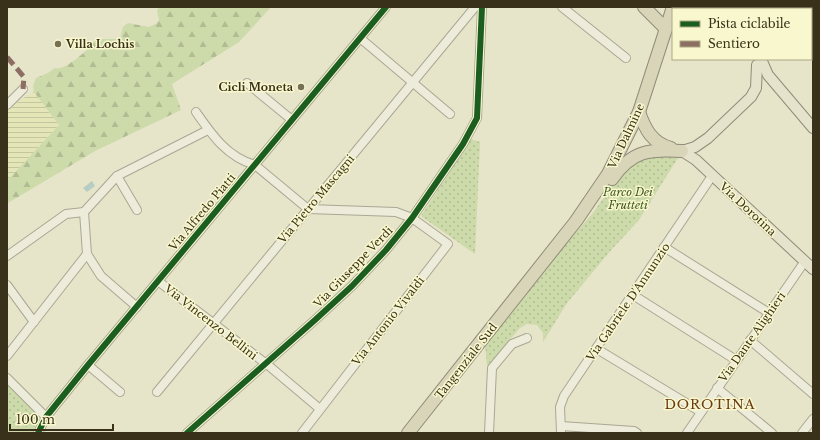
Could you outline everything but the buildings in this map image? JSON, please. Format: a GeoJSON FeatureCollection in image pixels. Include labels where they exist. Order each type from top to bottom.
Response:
{"type":"FeatureCollection","features":[{"type":"Feature","properties":{"kind":"highway"},"geometry":{"type":"LineString","coordinates":[[644,7],[666,29]]}},
{"type":"Feature","properties":{"kind":"highway","name":"Via Dalmine"},"geometry":{"type":"LineString","coordinates":[[523,288],[576,221],[608,174],[639,112],[672,10]]}},
{"type":"Feature","properties":{"kind":"highway"},"geometry":{"type":"LineString","coordinates":[[639,112],[651,137],[666,147],[682,151]]}},
{"type":"Feature","properties":{"kind":"highway"},"geometry":{"type":"LineString","coordinates":[[523,288],[546,264],[586,217],[621,167],[642,152],[659,149],[682,151]]}},
{"type":"Feature","properties":{"kind":"highway","name":"Tangenziale Sud"},"geometry":{"type":"LineString","coordinates":[[408,433],[523,288]]}},
{"type":"Feature","properties":{"kind":"main road"},"geometry":{"type":"LineString","coordinates":[[757,61],[762,72],[768,75],[813,128]]}},
{"type":"Feature","properties":{"kind":"main road"},"geometry":{"type":"LineString","coordinates":[[682,151],[695,147],[708,138],[751,97],[756,88],[757,61]]}},
{"type":"Feature","properties":{"kind":"main road","name":"Via Dorotina"},"geometry":{"type":"LineString","coordinates":[[682,151],[696,160],[813,269]]}},
{"type":"Feature","properties":{"kind":"street","name":"Via Alfredo Piatti"},"geometry":{"type":"LineString","coordinates":[[38,433],[46,417],[88,365],[386,7]]}},
{"type":"Feature","properties":{"kind":"street","name":"Via Pietro Mascagni"},"geometry":{"type":"LineString","coordinates":[[156,392],[475,7]]}},
{"type":"Feature","properties":{"kind":"street","name":"Via Giuseppe Verdi"},"geometry":{"type":"LineString","coordinates":[[186,433],[352,286],[386,250],[412,218],[464,144],[478,118],[482,7]]}},
{"type":"Feature","properties":{"kind":"street"},"geometry":{"type":"LineString","coordinates":[[562,7],[626,58]]}},
{"type":"Feature","properties":{"kind":"street"},"geometry":{"type":"LineString","coordinates":[[360,38],[450,114]]}},
{"type":"Feature","properties":{"kind":"street"},"geometry":{"type":"LineString","coordinates":[[247,82],[292,120]]}},
{"type":"Feature","properties":{"kind":"street"},"geometry":{"type":"LineString","coordinates":[[7,105],[23,89]]}},
{"type":"Feature","properties":{"kind":"street"},"geometry":{"type":"LineString","coordinates":[[196,112],[208,130],[225,150],[248,163],[255,165],[308,209],[396,212],[412,218]]}},
{"type":"Feature","properties":{"kind":"street"},"geometry":{"type":"LineString","coordinates":[[7,256],[66,214],[84,212],[117,176],[208,130]]}},
{"type":"Feature","properties":{"kind":"street"},"geometry":{"type":"LineString","coordinates":[[117,176],[137,210]]}},
{"type":"Feature","properties":{"kind":"street","name":"Via Gabriele D'Annunzio"},"geometry":{"type":"LineString","coordinates":[[561,429],[561,401],[712,176]]}},
{"type":"Feature","properties":{"kind":"street"},"geometry":{"type":"LineString","coordinates":[[84,212],[87,254],[101,276],[137,307]]}},
{"type":"Feature","properties":{"kind":"street","name":"Via Antonio Vivaldi"},"geometry":{"type":"LineString","coordinates":[[302,433],[448,244],[412,218]]}},
{"type":"Feature","properties":{"kind":"street"},"geometry":{"type":"LineString","coordinates":[[664,247],[769,312]]}},
{"type":"Feature","properties":{"kind":"street"},"geometry":{"type":"LineString","coordinates":[[7,356],[87,254]]}},
{"type":"Feature","properties":{"kind":"street","name":"Via Dante Alighieri"},"geometry":{"type":"LineString","coordinates":[[687,433],[805,261]]}},
{"type":"Feature","properties":{"kind":"street","name":"Via Vincenzo Bellini"},"geometry":{"type":"LineString","coordinates":[[158,281],[266,363],[320,409]]}},
{"type":"Feature","properties":{"kind":"street"},"geometry":{"type":"LineString","coordinates":[[7,285],[34,322]]}},
{"type":"Feature","properties":{"kind":"street"},"geometry":{"type":"LineString","coordinates":[[633,295],[736,360]]}},
{"type":"Feature","properties":{"kind":"street"},"geometry":{"type":"LineString","coordinates":[[488,433],[492,368],[512,344],[527,338]]}},
{"type":"Feature","properties":{"kind":"street"},"geometry":{"type":"LineString","coordinates":[[750,340],[813,394]]}},
{"type":"Feature","properties":{"kind":"street"},"geometry":{"type":"LineString","coordinates":[[597,349],[701,412]]}},
{"type":"Feature","properties":{"kind":"street"},"geometry":{"type":"LineString","coordinates":[[88,365],[120,392]]}},
{"type":"Feature","properties":{"kind":"street"},"geometry":{"type":"LineString","coordinates":[[7,378],[46,417]]}},
{"type":"Feature","properties":{"kind":"street"},"geometry":{"type":"LineString","coordinates":[[717,388],[772,433]]}},
{"type":"Feature","properties":{"kind":"street"},"geometry":{"type":"LineString","coordinates":[[802,433],[813,420]]}},
{"type":"Feature","properties":{"kind":"street"},"geometry":{"type":"LineString","coordinates":[[561,429],[634,431],[637,433]]}},
{"type":"Feature","properties":{"kind":"green space"},"geometry":{"type":"Polygon","coordinates":[[[160,7],[271,7],[239,42],[172,84],[181,110],[95,151],[8,203],[7,181],[59,125],[34,92],[33,86],[36,78],[55,68],[71,63],[96,39],[120,39],[123,27],[128,23],[149,27],[157,23],[159,20],[157,10],[160,7]]]}},
{"type":"Feature","properties":{"kind":"green space"},"geometry":{"type":"Polygon","coordinates":[[[34,92],[59,125],[7,181],[7,112],[20,100],[34,92]]]}},
{"type":"Feature","properties":{"kind":"green space"},"geometry":{"type":"Polygon","coordinates":[[[471,139],[480,142],[475,254],[421,216],[471,139]]]}},
{"type":"Feature","properties":{"kind":"green space","name":"Parco Dei Frutteti"},"geometry":{"type":"Polygon","coordinates":[[[681,153],[639,220],[612,249],[567,303],[543,342],[543,333],[537,325],[527,324],[520,328],[487,366],[485,344],[564,246],[593,213],[623,170],[645,157],[681,153]]]}},
{"type":"Feature","properties":{"kind":"green space"},"geometry":{"type":"Polygon","coordinates":[[[7,382],[40,415],[32,433],[7,433],[7,382]]]}},
{"type":"Feature","properties":{"kind":"shaded area"},"geometry":{"type":"Polygon","coordinates":[[[92,181],[95,186],[87,192],[83,188],[92,181]]]}},
{"type":"Feature","properties":{"kind":"marked path"},"geometry":{"type":"LineString","coordinates":[[7,57],[24,77],[23,89]]}},
{"type":"Feature","properties":{"kind":"cycle path"},"geometry":{"type":"LineString","coordinates":[[38,433],[46,417],[88,365],[386,7]]}},
{"type":"Feature","properties":{"kind":"cycle path"},"geometry":{"type":"LineString","coordinates":[[187,433],[352,286],[386,250],[412,218],[463,144],[477,118],[482,7]]}},
{"type":"Feature","properties":{"kind":"place","name":"Villa Lochis"},"geometry":{"type":"Point","coordinates":[58,44]}},
{"type":"Feature","properties":{"kind":"place","name":"Cicli Moneta"},"geometry":{"type":"Point","coordinates":[301,87]}},
{"type":"Feature","properties":{"kind":"district","name":"DOROTINA"},"geometry":{"type":"Point","coordinates":[710,404]}}]}
